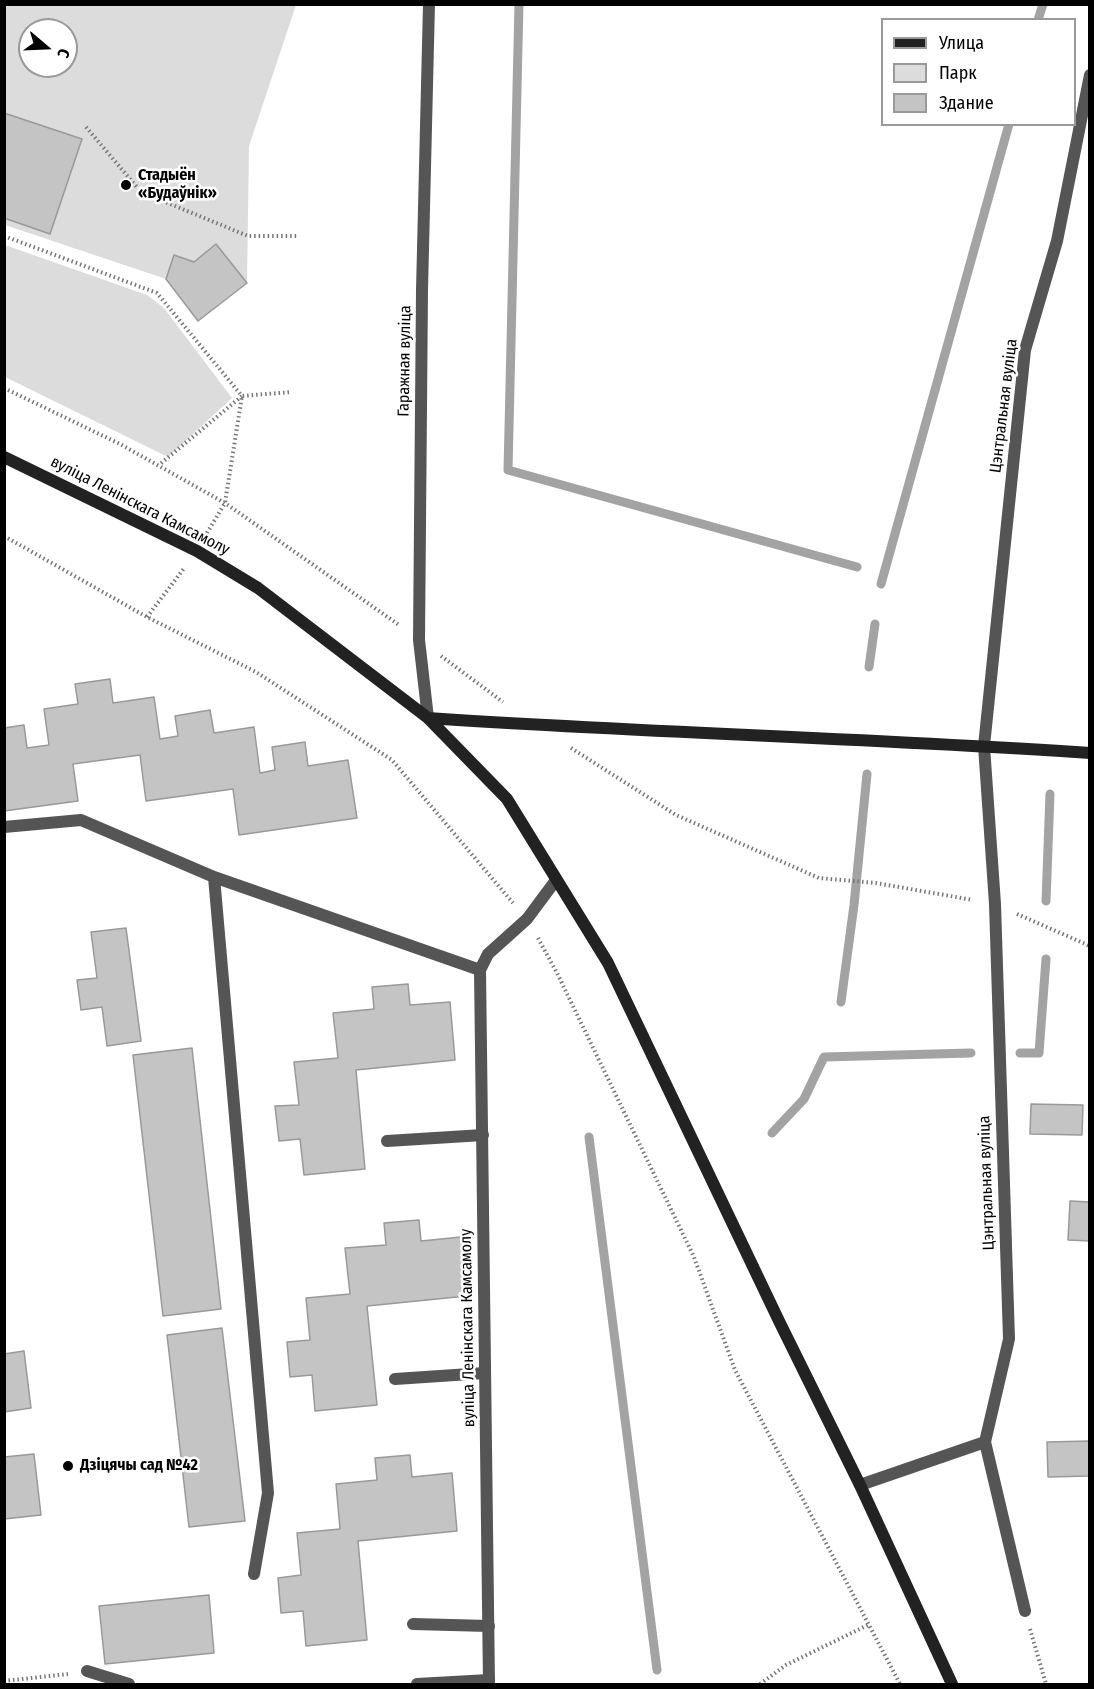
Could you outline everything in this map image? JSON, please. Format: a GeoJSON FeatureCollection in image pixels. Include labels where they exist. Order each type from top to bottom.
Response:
{"type":"FeatureCollection","features":[{"type":"Feature","properties":{"kind":"main road","name":"вуліца Ленінскага Камсамолу"},"geometry":{"type":"LineString","coordinates":[[4,457],[197,551],[258,588],[428,718],[507,799],[608,963],[860,1485],[952,1684]]}},
{"type":"Feature","properties":{"kind":"main road"},"geometry":{"type":"LineString","coordinates":[[428,718],[1089,753]]}},
{"type":"Feature","properties":{"kind":"street","name":"Гаражная вуліца"},"geometry":{"type":"LineString","coordinates":[[428,718],[419,640],[422,290],[429,4]]}},
{"type":"Feature","properties":{"kind":"street","name":"Цэнтральная вуліца"},"geometry":{"type":"LineString","coordinates":[[1025,1611],[985,1442],[1009,1339],[995,904],[984,746],[1025,350],[1057,241],[1089,75]]}},
{"type":"Feature","properties":{"kind":"street"},"geometry":{"type":"LineString","coordinates":[[4,827],[81,820],[214,877],[480,970],[488,954],[526,919],[556,880]]}},
{"type":"Feature","properties":{"kind":"street"},"geometry":{"type":"LineString","coordinates":[[214,877],[268,1492],[254,1574]]}},
{"type":"Feature","properties":{"kind":"street","name":"вуліца Ленінскага Камсамолу"},"geometry":{"type":"LineString","coordinates":[[480,970],[489,1682]]}},
{"type":"Feature","properties":{"kind":"street"},"geometry":{"type":"LineString","coordinates":[[387,1141],[483,1135]]}},
{"type":"Feature","properties":{"kind":"street"},"geometry":{"type":"LineString","coordinates":[[394,1379],[485,1373]]}},
{"type":"Feature","properties":{"kind":"street"},"geometry":{"type":"LineString","coordinates":[[860,1485],[985,1442]]}},
{"type":"Feature","properties":{"kind":"street"},"geometry":{"type":"LineString","coordinates":[[413,1624],[489,1626]]}},
{"type":"Feature","properties":{"kind":"street"},"geometry":{"type":"LineString","coordinates":[[87,1671],[129,1684]]}},
{"type":"Feature","properties":{"kind":"street"},"geometry":{"type":"LineString","coordinates":[[417,1684],[489,1682]]}},
{"type":"Feature","properties":{"kind":"path"},"geometry":{"type":"LineString","coordinates":[[86,127],[141,192],[248,236],[297,236]]}},
{"type":"Feature","properties":{"kind":"path"},"geometry":{"type":"LineString","coordinates":[[4,236],[158,292],[242,396],[225,503]]}},
{"type":"Feature","properties":{"kind":"path"},"geometry":{"type":"LineString","coordinates":[[158,465],[242,396],[291,392]]}},
{"type":"Feature","properties":{"kind":"path"},"geometry":{"type":"LineString","coordinates":[[4,536],[147,617],[256,672],[392,760],[526,919],[557,973],[694,1257],[735,1370],[900,1684]]}},
{"type":"Feature","properties":{"kind":"path"},"geometry":{"type":"LineString","coordinates":[[819,878],[876,883]]}},
{"type":"Feature","properties":{"kind":"path"},"geometry":{"type":"LineString","coordinates":[[1025,1611],[1046,1684]]}},
{"type":"Feature","properties":{"kind":"path"},"geometry":{"type":"LineString","coordinates":[[760,1684],[786,1665],[868,1625]]}},
{"type":"Feature","properties":{"kind":"path"},"geometry":{"type":"LineString","coordinates":[[4,1681],[87,1671]]}},
{"type":"Feature","properties":{"kind":"green space","name":"Стадыён «Будаўнік»"},"geometry":{"type":"Polygon","coordinates":[[[5,5],[296,5],[249,146],[247,283],[198,321],[166,279],[5,225],[5,5]]]}},
{"type":"Feature","properties":{"kind":"green space"},"geometry":{"type":"Polygon","coordinates":[[[5,245],[147,295],[164,308],[232,398],[168,457],[5,377],[5,245]]]}},
{"type":"Feature","properties":{"kind":"building"},"geometry":{"type":"Polygon","coordinates":[[[4,113],[82,139],[50,234],[4,218],[4,113]]]}},
{"type":"Feature","properties":{"kind":"building"},"geometry":{"type":"Polygon","coordinates":[[[216,244],[247,283],[198,321],[166,279],[174,255],[194,262],[216,244]]]}},
{"type":"Feature","properties":{"kind":"building"},"geometry":{"type":"Polygon","coordinates":[[[110,679],[113,703],[154,697],[160,739],[178,736],[175,716],[210,710],[214,733],[254,727],[260,773],[275,770],[272,747],[305,742],[308,766],[348,760],[357,818],[239,835],[233,789],[146,801],[140,755],[73,764],[78,801],[4,811],[4,728],[24,725],[27,748],[49,745],[44,709],[78,704],[75,684],[110,679]]]}},
{"type":"Feature","properties":{"kind":"building"},"geometry":{"type":"Polygon","coordinates":[[[126,928],[141,1041],[107,1046],[102,1007],[81,1010],[77,980],[97,978],[91,932],[126,928]]]}},
{"type":"Feature","properties":{"kind":"building"},"geometry":{"type":"Polygon","coordinates":[[[408,984],[410,1005],[450,1002],[455,1060],[356,1070],[365,1169],[304,1175],[300,1139],[279,1141],[275,1106],[299,1105],[294,1062],[338,1058],[333,1013],[374,1009],[372,987],[408,984]]]}},
{"type":"Feature","properties":{"kind":"building"},"geometry":{"type":"Polygon","coordinates":[[[192,1048],[221,1309],[163,1316],[133,1055],[192,1048]]]}},
{"type":"Feature","properties":{"kind":"building"},"geometry":{"type":"Polygon","coordinates":[[[1031,1104],[1083,1105],[1082,1135],[1030,1134],[1031,1104]]]}},
{"type":"Feature","properties":{"kind":"building"},"geometry":{"type":"Polygon","coordinates":[[[1070,1201],[1090,1202],[1090,1241],[1068,1240],[1070,1201]]]}},
{"type":"Feature","properties":{"kind":"building"},"geometry":{"type":"Polygon","coordinates":[[[419,1220],[421,1241],[461,1237],[467,1296],[367,1306],[377,1405],[315,1411],[312,1375],[290,1377],[287,1342],[310,1340],[306,1298],[350,1294],[345,1248],[386,1245],[384,1223],[419,1220]]]}},
{"type":"Feature","properties":{"kind":"building"},"geometry":{"type":"Polygon","coordinates":[[[222,1328],[245,1521],[189,1527],[167,1335],[222,1328]]]}},
{"type":"Feature","properties":{"kind":"building"},"geometry":{"type":"Polygon","coordinates":[[[24,1351],[31,1408],[4,1412],[4,1354],[24,1351]]]}},
{"type":"Feature","properties":{"kind":"building"},"geometry":{"type":"Polygon","coordinates":[[[1090,1441],[1090,1476],[1048,1477],[1047,1442],[1090,1441]]]}},
{"type":"Feature","properties":{"kind":"building"},"geometry":{"type":"Polygon","coordinates":[[[34,1454],[41,1515],[4,1519],[4,1457],[34,1454]]]}},
{"type":"Feature","properties":{"kind":"building"},"geometry":{"type":"Polygon","coordinates":[[[410,1455],[412,1477],[452,1473],[457,1531],[358,1541],[367,1640],[306,1646],[303,1611],[281,1613],[278,1578],[301,1575],[297,1533],[340,1529],[336,1484],[377,1480],[375,1458],[410,1455]]]}},
{"type":"Feature","properties":{"kind":"building"},"geometry":{"type":"Polygon","coordinates":[[[209,1595],[214,1653],[105,1664],[99,1606],[209,1595]]]}},
{"type":"Feature","properties":{"kind":"waterway"},"geometry":{"type":"LineString","coordinates":[[519,4],[508,470],[857,567]]}},
{"type":"Feature","properties":{"kind":"waterway"},"geometry":{"type":"LineString","coordinates":[[1039,18],[1043,4]]}},
{"type":"Feature","properties":{"kind":"waterway"},"geometry":{"type":"LineString","coordinates":[[881,584],[1008,126]]}},
{"type":"Feature","properties":{"kind":"waterway"},"geometry":{"type":"LineString","coordinates":[[869,667],[875,624]]}},
{"type":"Feature","properties":{"kind":"waterway"},"geometry":{"type":"LineString","coordinates":[[841,1002],[854,905],[867,774]]}},
{"type":"Feature","properties":{"kind":"waterway"},"geometry":{"type":"LineString","coordinates":[[1046,901],[1050,794]]}},
{"type":"Feature","properties":{"kind":"waterway"},"geometry":{"type":"LineString","coordinates":[[1020,1053],[1039,1053],[1046,959]]}},
{"type":"Feature","properties":{"kind":"waterway"},"geometry":{"type":"LineString","coordinates":[[772,1133],[804,1099],[824,1057],[971,1053]]}},
{"type":"Feature","properties":{"kind":"waterway"},"geometry":{"type":"LineString","coordinates":[[589,1137],[657,1670]]}},
{"type":"Feature","properties":{"kind":"place","name":"Стадыён «Будаўнік»"},"geometry":{"type":"Point","coordinates":[126,185]}},
{"type":"Feature","properties":{"kind":"place","name":"Дзіцячы сад №42"},"geometry":{"type":"Point","coordinates":[68,1466]}}]}
